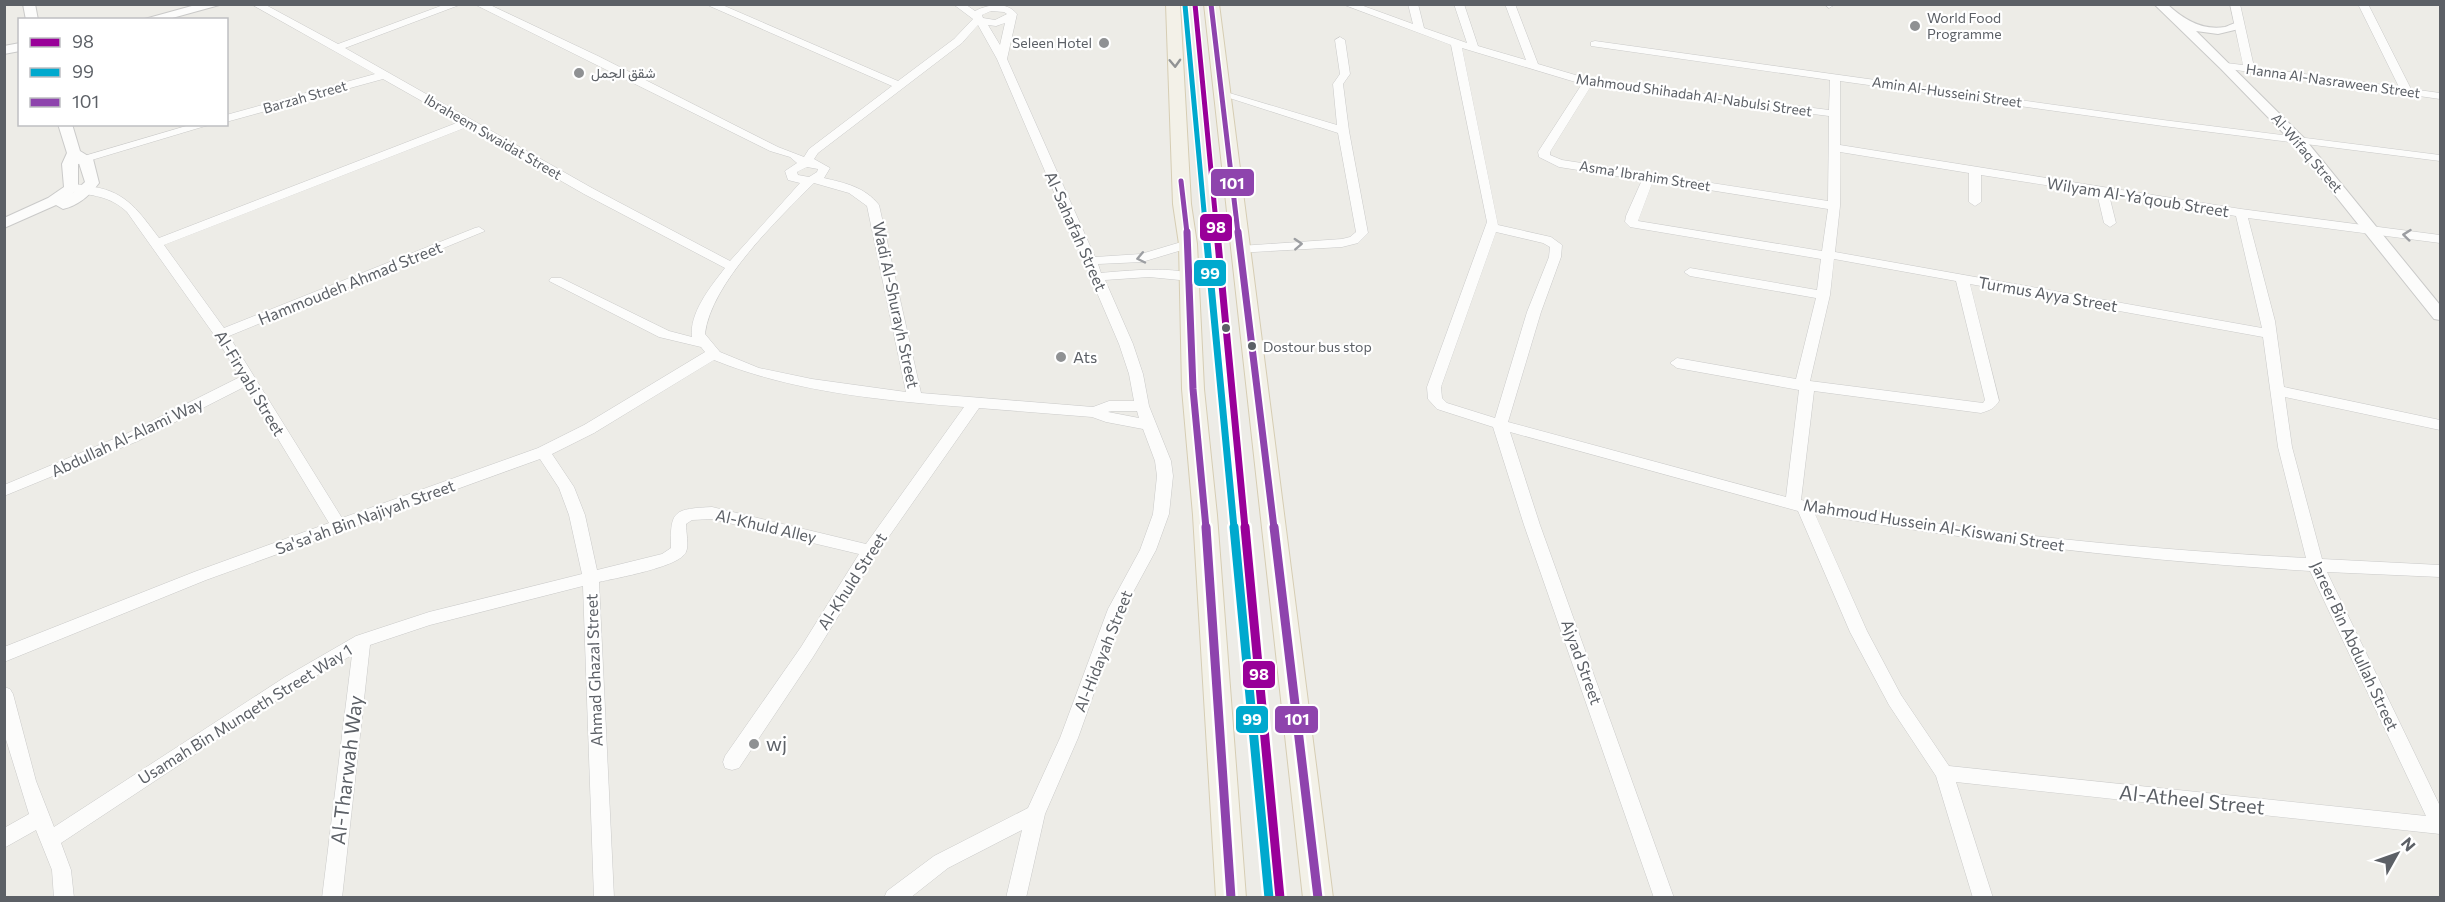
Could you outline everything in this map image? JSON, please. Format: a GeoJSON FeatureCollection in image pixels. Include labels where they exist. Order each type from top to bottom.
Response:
{"type":"FeatureCollection","features":[{"type":"Feature","properties":{"kind":"main road"},"geometry":{"type":"LineString","coordinates":[[1173,4],[1182,204],[1190,276],[1193,389],[1205,515],[1231,897]]}},
{"type":"Feature","properties":{"kind":"main road"},"geometry":{"type":"LineString","coordinates":[[1211,4],[1259,388],[1274,538],[1318,897]]}},
{"type":"Feature","properties":{"kind":"street"},"geometry":{"type":"LineString","coordinates":[[156,18],[217,4]]}},
{"type":"Feature","properties":{"kind":"street","name":"Ibraheem Swaidat Street"},"geometry":{"type":"LineString","coordinates":[[256,4],[588,191],[733,267]]}},
{"type":"Feature","properties":{"kind":"street"},"geometry":{"type":"LineString","coordinates":[[337,48],[457,4]]}},
{"type":"Feature","properties":{"kind":"street"},"geometry":{"type":"LineString","coordinates":[[479,4],[594,58],[774,149],[799,168],[822,167]]}},
{"type":"Feature","properties":{"kind":"street"},"geometry":{"type":"LineString","coordinates":[[710,4],[898,85]]}},
{"type":"Feature","properties":{"kind":"street"},"geometry":{"type":"LineString","coordinates":[[958,4],[980,22],[1000,23],[1011,17]]}},
{"type":"Feature","properties":{"kind":"street","name":"Mahmoud Shihadah Al-Nabulsi Street"},"geometry":{"type":"LineString","coordinates":[[1347,4],[1474,49],[1588,82],[1836,114]]}},
{"type":"Feature","properties":{"kind":"street"},"geometry":{"type":"LineString","coordinates":[[1413,4],[1419,30]]}},
{"type":"Feature","properties":{"kind":"street"},"geometry":{"type":"LineString","coordinates":[[1460,4],[1474,49]]}},
{"type":"Feature","properties":{"kind":"street"},"geometry":{"type":"LineString","coordinates":[[1510,4],[1534,68]]}},
{"type":"Feature","properties":{"kind":"street","name":"Al-Wifaq Street"},"geometry":{"type":"LineString","coordinates":[[2160,4],[2226,66],[2299,141],[2440,315]]}},
{"type":"Feature","properties":{"kind":"street"},"geometry":{"type":"LineString","coordinates":[[2235,4],[2244,54],[2249,68]]}},
{"type":"Feature","properties":{"kind":"street"},"geometry":{"type":"LineString","coordinates":[[2363,4],[2406,90]]}},
{"type":"Feature","properties":{"kind":"street"},"geometry":{"type":"LineString","coordinates":[[980,22],[979,11],[997,6],[1010,11],[1011,17],[1002,59]]}},
{"type":"Feature","properties":{"kind":"street"},"geometry":{"type":"LineString","coordinates":[[2178,21],[2209,30],[2228,30],[2239,25]]}},
{"type":"Feature","properties":{"kind":"street"},"geometry":{"type":"LineString","coordinates":[[782,207],[799,168],[813,151],[980,22]]}},
{"type":"Feature","properties":{"kind":"street","name":"Al-Sahafah Street"},"geometry":{"type":"LineString","coordinates":[[980,22],[1002,59],[1062,199],[1092,261],[1126,344],[1136,374],[1142,406]]}},
{"type":"Feature","properties":{"kind":"street"},"geometry":{"type":"LineString","coordinates":[[1240,250],[1291,244],[1342,243],[1359,237],[1362,229],[1338,84],[1345,74],[1340,40]]}},
{"type":"Feature","properties":{"kind":"street"},"geometry":{"type":"LineString","coordinates":[[955,43],[975,41],[995,47]]}},
{"type":"Feature","properties":{"kind":"street"},"geometry":{"type":"LineString","coordinates":[[1456,43],[1492,227],[1547,240],[1555,244],[1556,250],[1534,312],[1500,425]]}},
{"type":"Feature","properties":{"kind":"street","name":"Amin Al-Husseini Street"},"geometry":{"type":"LineString","coordinates":[[1595,44],[2299,141],[2440,158]]}},
{"type":"Feature","properties":{"kind":"street","name":"Hanna Al-Nasraween Street"},"geometry":{"type":"LineString","coordinates":[[2226,66],[2440,96]]}},
{"type":"Feature","properties":{"kind":"street","name":"Barzah Street"},"geometry":{"type":"LineString","coordinates":[[228,118],[384,75]]}},
{"type":"Feature","properties":{"kind":"street"},"geometry":{"type":"LineString","coordinates":[[1835,77],[1834,206],[1823,295],[1804,387],[1793,492],[1859,632],[1895,700],[1944,774],[1983,897]]}},
{"type":"Feature","properties":{"kind":"street","name":"Asma’ Ibrahim Street"},"geometry":{"type":"LineString","coordinates":[[1588,82],[1544,152],[1545,157],[1559,163],[1834,206]]}},
{"type":"Feature","properties":{"kind":"street"},"geometry":{"type":"LineString","coordinates":[[1222,93],[1344,131]]}},
{"type":"Feature","properties":{"kind":"street"},"geometry":{"type":"LineString","coordinates":[[158,243],[466,123]]}},
{"type":"Feature","properties":{"kind":"street"},"geometry":{"type":"LineString","coordinates":[[4,233],[48,213],[87,190],[92,183],[76,158],[66,126]]}},
{"type":"Feature","properties":{"kind":"street"},"geometry":{"type":"LineString","coordinates":[[76,158],[199,126]]}},
{"type":"Feature","properties":{"kind":"street"},"geometry":{"type":"LineString","coordinates":[[700,343],[697,324],[703,310],[733,267],[782,207],[811,179],[821,175],[832,137]]}},
{"type":"Feature","properties":{"kind":"street","name":"Wilyam Al-Ya’qoub Street"},"geometry":{"type":"LineString","coordinates":[[1836,148],[2241,213],[2440,239]]}},
{"type":"Feature","properties":{"kind":"street"},"geometry":{"type":"LineString","coordinates":[[4,224],[46,205],[71,188],[76,158]]}},
{"type":"Feature","properties":{"kind":"street","name":"Wadi Al-Shurayh Street"},"geometry":{"type":"LineString","coordinates":[[822,167],[850,189],[868,199],[876,213],[915,399]]}},
{"type":"Feature","properties":{"kind":"street","name":"Wadi Al-Shurayh Street"},"geometry":{"type":"LineString","coordinates":[[799,168],[800,180],[811,179],[850,189]]}},
{"type":"Feature","properties":{"kind":"street"},"geometry":{"type":"LineString","coordinates":[[1975,171],[1975,202]]}},
{"type":"Feature","properties":{"kind":"street","name":"Turmus Ayya Street"},"geometry":{"type":"LineString","coordinates":[[1649,177],[1632,216],[1631,222],[1634,224],[1962,278],[2269,334]]}},
{"type":"Feature","properties":{"kind":"street","name":"Al-Firyabi Street"},"geometry":{"type":"LineString","coordinates":[[71,188],[111,194],[122,199],[158,243],[221,334],[338,525]]}},
{"type":"Feature","properties":{"kind":"street"},"geometry":{"type":"LineString","coordinates":[[2102,191],[2110,223]]}},
{"type":"Feature","properties":{"kind":"street","name":"Jareer Bin Abdullah Street"},"geometry":{"type":"LineString","coordinates":[[2241,213],[2268,321],[2285,447],[2316,566],[2440,826]]}},
{"type":"Feature","properties":{"kind":"street","name":"Mahmoud Hussein Al-Kiswani Street"},"geometry":{"type":"LineString","coordinates":[[1492,227],[1434,387],[1435,399],[1440,405],[1500,425],[1799,506],[1943,529],[2097,549],[2316,566],[2440,571]]}},
{"type":"Feature","properties":{"kind":"street","name":"Hammoudeh Ahmad Street"},"geometry":{"type":"LineString","coordinates":[[221,334],[479,231]]}},
{"type":"Feature","properties":{"kind":"street"},"geometry":{"type":"LineString","coordinates":[[1092,261],[1142,258],[1188,244]]}},
{"type":"Feature","properties":{"kind":"street"},"geometry":{"type":"LineString","coordinates":[[1690,272],[1823,295]]}},
{"type":"Feature","properties":{"kind":"street"},"geometry":{"type":"LineString","coordinates":[[1097,277],[1149,273],[1190,276]]}},
{"type":"Feature","properties":{"kind":"street"},"geometry":{"type":"LineString","coordinates":[[1677,363],[1804,387],[1981,408],[1988,406],[1992,401],[1962,278]]}},
{"type":"Feature","properties":{"kind":"street"},"geometry":{"type":"LineString","coordinates":[[556,281],[663,334],[700,343],[713,354],[752,369],[859,393],[1094,412],[1106,417],[1149,425]]}},
{"type":"Feature","properties":{"kind":"street","name":"Sa'sa'ah Bin Najiyah Street"},"geometry":{"type":"LineString","coordinates":[[4,655],[200,576],[543,452],[589,429],[713,354]]}},
{"type":"Feature","properties":{"kind":"street","name":"Abdullah Al-Alami Way"},"geometry":{"type":"LineString","coordinates":[[4,491],[133,437],[248,379]]}},
{"type":"Feature","properties":{"kind":"street"},"geometry":{"type":"LineString","coordinates":[[2277,390],[2440,425]]}},
{"type":"Feature","properties":{"kind":"street","name":"Al-Khuld Street"},"geometry":{"type":"LineString","coordinates":[[732,762],[807,652],[870,551],[975,403]]}},
{"type":"Feature","properties":{"kind":"street"},"geometry":{"type":"LineString","coordinates":[[1094,412],[1109,406],[1142,406]]}},
{"type":"Feature","properties":{"kind":"street","name":"Al-Hidayah Street"},"geometry":{"type":"LineString","coordinates":[[1016,897],[1035,814],[1069,738],[1116,609],[1148,550],[1161,514],[1165,476],[1163,460],[1142,406]]}},
{"type":"Feature","properties":{"kind":"street","name":"Ajyad Street"},"geometry":{"type":"LineString","coordinates":[[1500,425],[1532,525],[1664,897]]}},
{"type":"Feature","properties":{"kind":"street","name":"Ahmad Ghazal Street"},"geometry":{"type":"LineString","coordinates":[[543,452],[566,487],[577,515],[591,579],[604,897]]}},
{"type":"Feature","properties":{"kind":"street","name":"Al-Khuld Alley"},"geometry":{"type":"LineString","coordinates":[[591,579],[674,555],[679,551],[680,546],[678,522],[683,517],[697,512],[744,519],[870,551]]}},
{"type":"Feature","properties":{"kind":"street","name":"Usamah Bin Munqeth Street Way 1"},"geometry":{"type":"LineString","coordinates":[[50,840],[291,682],[362,642],[429,619],[591,579]]}},
{"type":"Feature","properties":{"kind":"street","name":"Al-Tharwah Way"},"geometry":{"type":"LineString","coordinates":[[332,897],[362,642]]}},
{"type":"Feature","properties":{"kind":"street"},"geometry":{"type":"LineString","coordinates":[[4,694],[39,818],[58,858],[64,897]]}},
{"type":"Feature","properties":{"kind":"street","name":"Al-Atheel Street"},"geometry":{"type":"LineString","coordinates":[[1944,774],[2440,826]]}},
{"type":"Feature","properties":{"kind":"street"},"geometry":{"type":"LineString","coordinates":[[894,897],[941,862],[1035,814]]}},
{"type":"Feature","properties":{"kind":"street"},"geometry":{"type":"LineString","coordinates":[[4,839],[39,818]]}},
{"type":"Feature","properties":{"kind":"transit line","name":"98"},"geometry":{"type":"LineString","coordinates":[[1195,4],[1280,898]]}},
{"type":"Feature","properties":{"kind":"transit line","name":"101"},"geometry":{"type":"LineString","coordinates":[[1211,4],[1318,898]]}},
{"type":"Feature","properties":{"kind":"transit line","name":"99"},"geometry":{"type":"LineString","coordinates":[[1185,5],[1269,898]]}},
{"type":"Feature","properties":{"kind":"transit line","name":"101"},"geometry":{"type":"LineString","coordinates":[[1181,181],[1188,244],[1193,389],[1205,515],[1231,898]]}},
{"type":"Feature","properties":{"kind":"place","name":"World Food Programme"},"geometry":{"type":"Point","coordinates":[1915,26]}},
{"type":"Feature","properties":{"kind":"place","name":"Seleen Hotel"},"geometry":{"type":"Point","coordinates":[1104,43]}},
{"type":"Feature","properties":{"kind":"place","name":"شقق الجمل"},"geometry":{"type":"Point","coordinates":[579,73]}},
{"type":"Feature","properties":{"kind":"place","name":"Dostour bus stop"},"geometry":{"type":"Point","coordinates":[1252,346]}},
{"type":"Feature","properties":{"kind":"place","name":"Ats"},"geometry":{"type":"Point","coordinates":[1061,357]}},
{"type":"Feature","properties":{"kind":"place","name":"wj"},"geometry":{"type":"Point","coordinates":[754,744]}}]}
